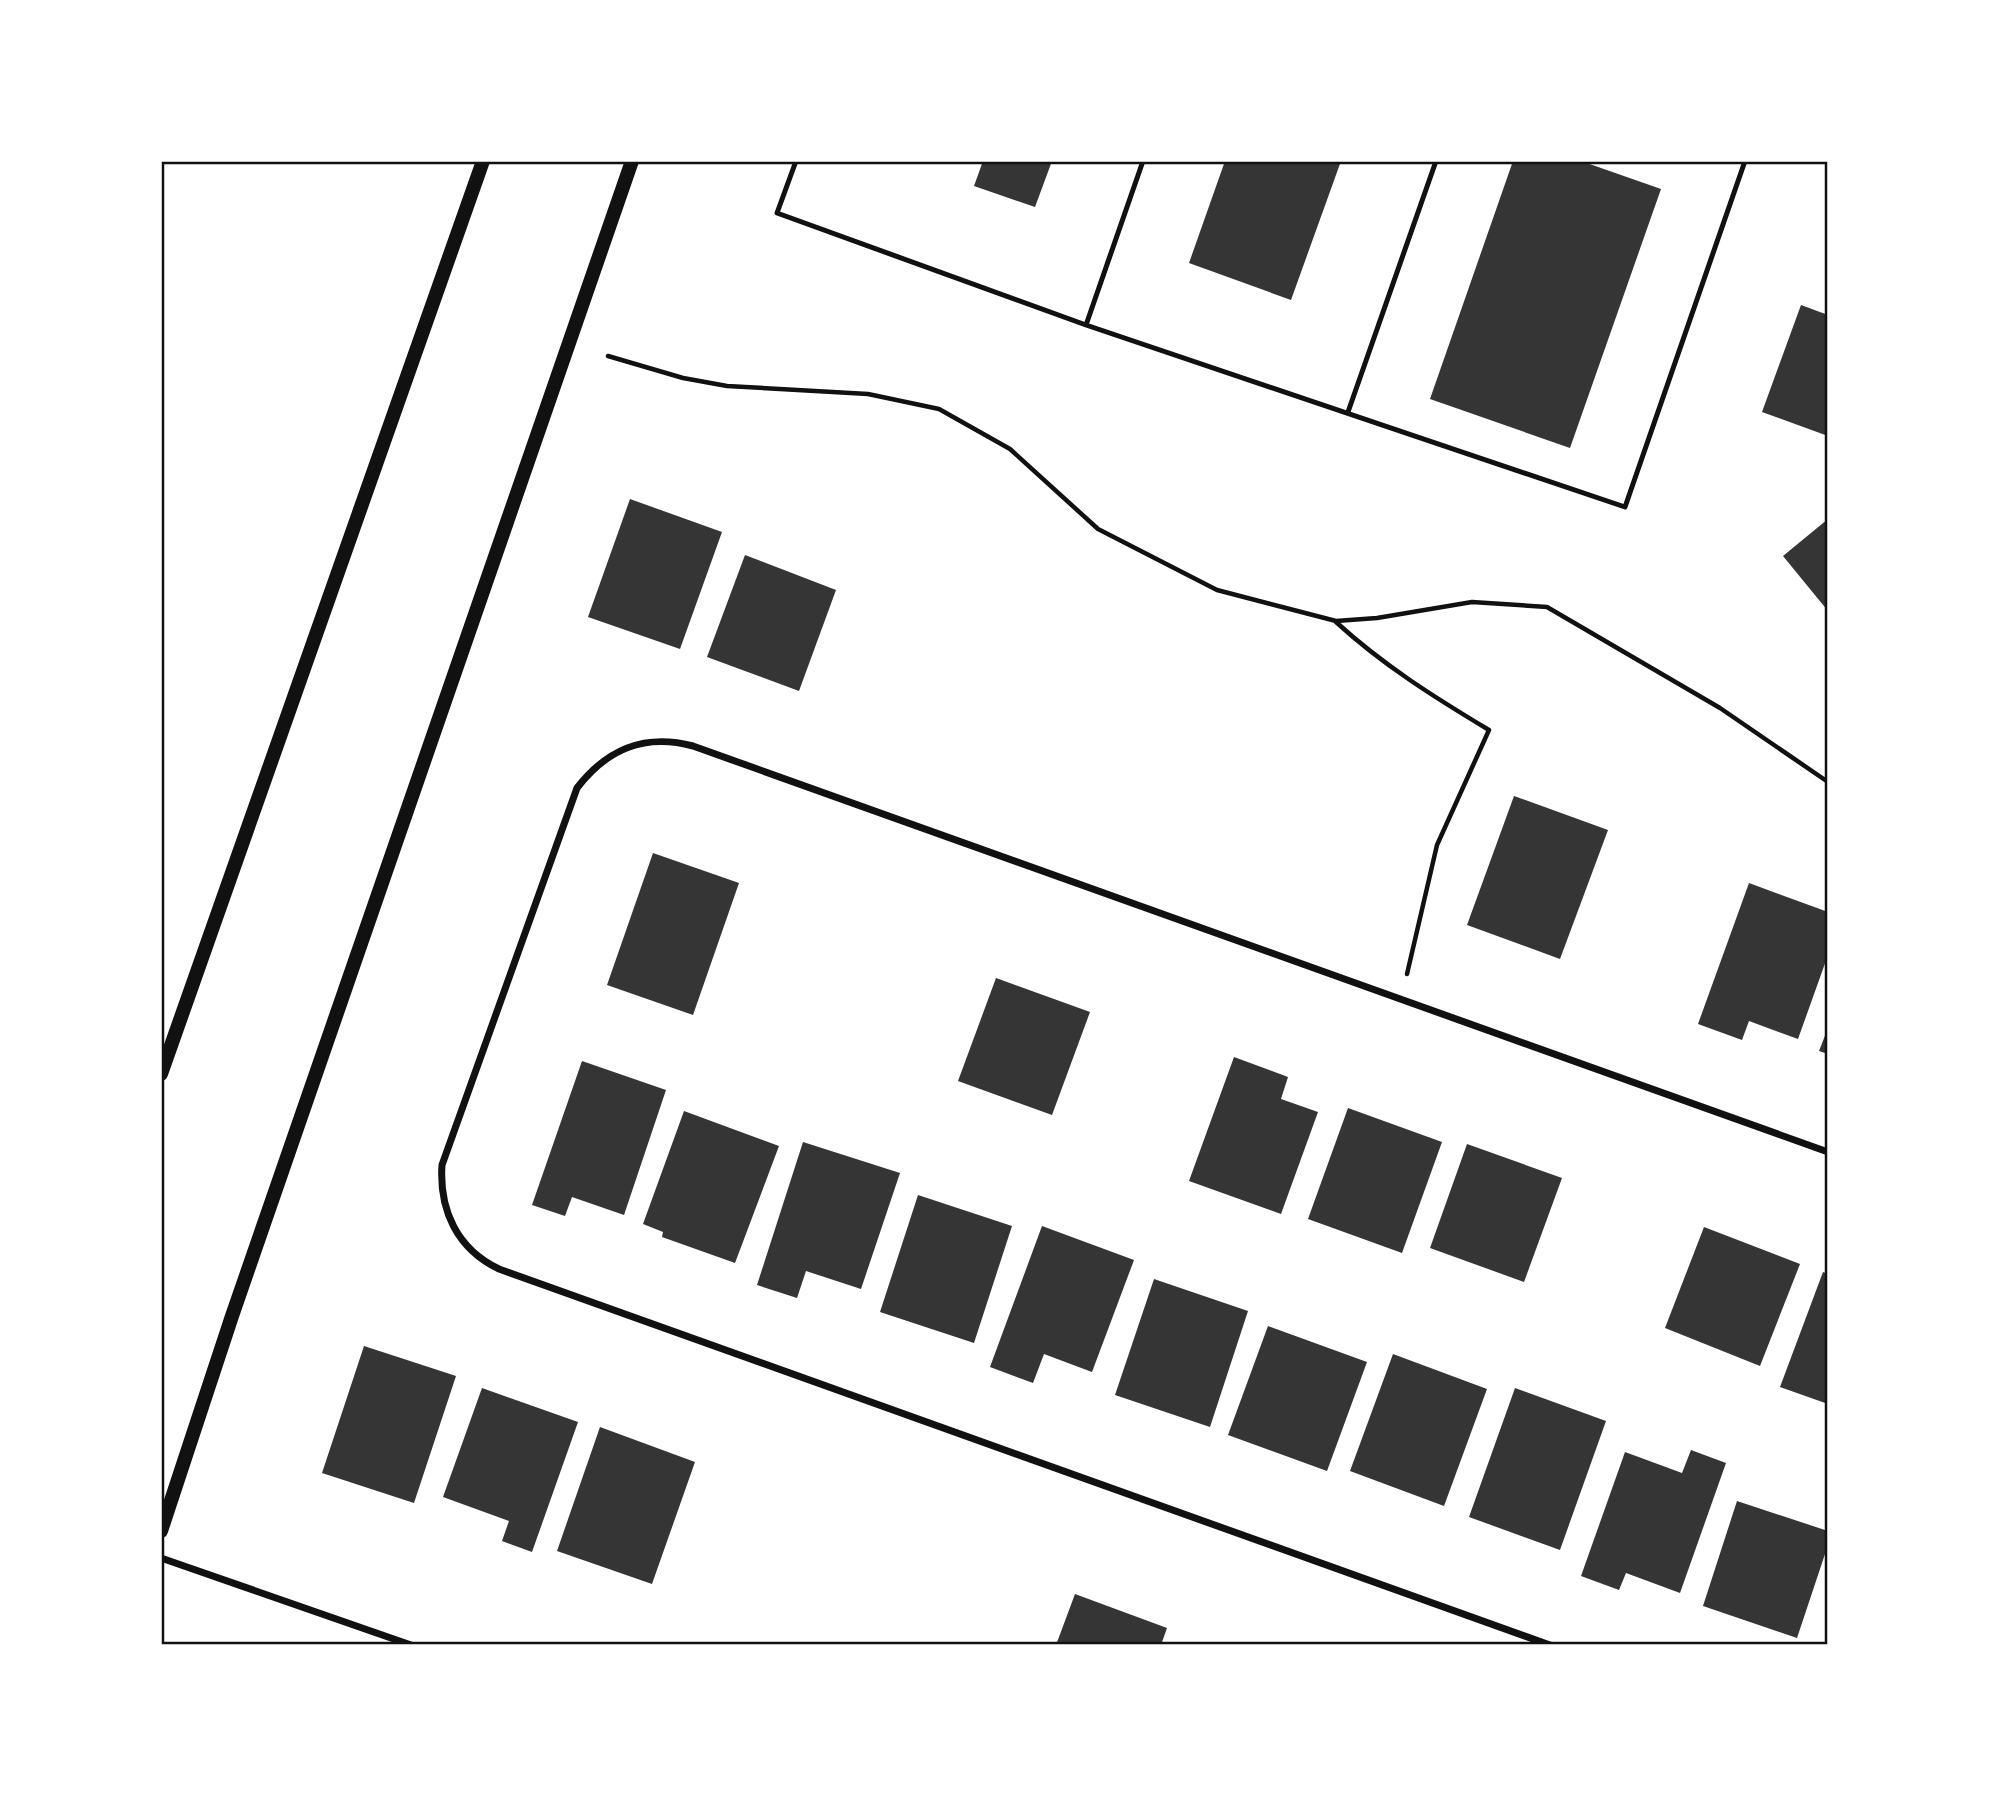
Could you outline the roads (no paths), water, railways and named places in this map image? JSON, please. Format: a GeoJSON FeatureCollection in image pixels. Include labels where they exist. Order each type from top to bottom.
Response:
{"type":"FeatureCollection","features":[{"type":"Feature","properties":{"kind":"main road"},"geometry":{"type":"LineString","coordinates":[[161,1074],[483,161]]}},
{"type":"Feature","properties":{"kind":"main road"},"geometry":{"type":"LineString","coordinates":[[161,1531],[232,1316],[632,161]]}},
{"type":"Feature","properties":{"kind":"street"},"geometry":{"type":"LineString","coordinates":[[1550,1645],[499,1269],[465,1244],[446,1212],[441,1183],[445,1154],[569,804],[592,769],[621,749],[657,740],[693,746],[1828,1153]]}},
{"type":"Feature","properties":{"kind":"street"},"geometry":{"type":"LineString","coordinates":[[161,1558],[411,1645]]}},
{"type":"Feature","properties":{"kind":"lane"},"geometry":{"type":"LineString","coordinates":[[796,161],[777,213],[1086,325],[1625,507],[1745,161]]}},
{"type":"Feature","properties":{"kind":"lane"},"geometry":{"type":"LineString","coordinates":[[1086,325],[1143,161]]}},
{"type":"Feature","properties":{"kind":"lane"},"geometry":{"type":"LineString","coordinates":[[1348,412],[1436,161]]}}]}
